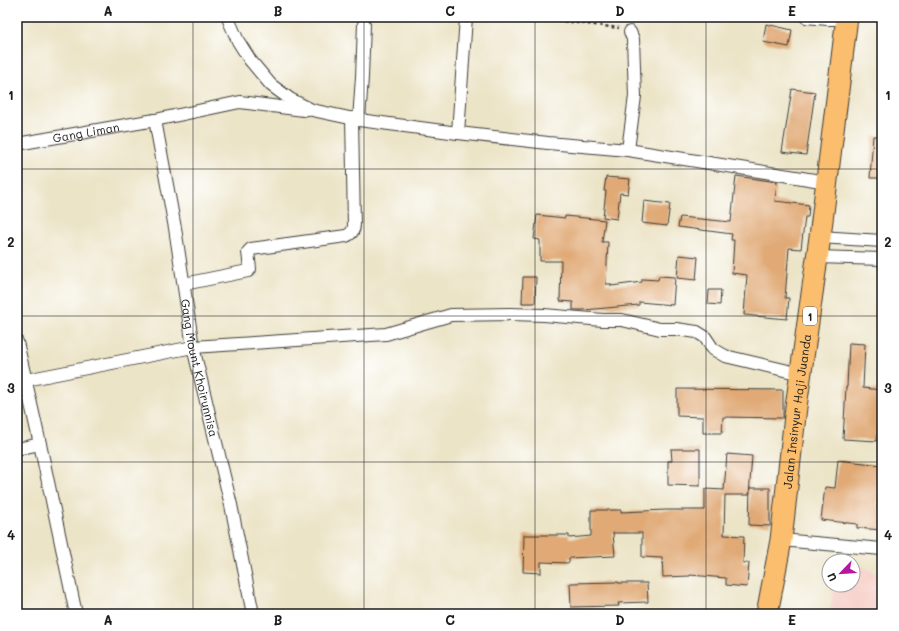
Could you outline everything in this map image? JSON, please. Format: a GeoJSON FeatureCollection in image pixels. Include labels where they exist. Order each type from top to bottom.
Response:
{"type":"FeatureCollection","features":[{"type":"Feature","properties":{"kind":"highway","name":"Jalan Insinyur Haji Juanda"},"geometry":{"type":"LineString","coordinates":[[767,614],[781,540],[847,18]]}},
{"type":"Feature","properties":{"kind":"street"},"geometry":{"type":"LineString","coordinates":[[228,17],[238,41],[250,60],[271,85],[290,99],[312,110],[356,119],[458,133],[628,150],[827,182]]}},
{"type":"Feature","properties":{"kind":"street"},"geometry":{"type":"LineString","coordinates":[[458,133],[466,17]]}},
{"type":"Feature","properties":{"kind":"street"},"geometry":{"type":"LineString","coordinates":[[806,17],[828,19],[847,18]]}},
{"type":"Feature","properties":{"kind":"street"},"geometry":{"type":"LineString","coordinates":[[184,284],[248,271],[250,269],[248,252],[251,249],[346,236],[353,231],[356,119],[362,78],[364,24]]}},
{"type":"Feature","properties":{"kind":"street"},"geometry":{"type":"LineString","coordinates":[[628,150],[635,96],[633,39],[630,32]]}},
{"type":"Feature","properties":{"kind":"street","name":"Gang Liman"},"geometry":{"type":"LineString","coordinates":[[17,144],[155,120],[240,102],[312,110]]}},
{"type":"Feature","properties":{"kind":"street","name":"Gang Mount Khoirunnisa"},"geometry":{"type":"LineString","coordinates":[[155,120],[175,228],[193,347],[231,505],[253,614]]}},
{"type":"Feature","properties":{"kind":"street"},"geometry":{"type":"LineString","coordinates":[[819,247],[882,241]]}},
{"type":"Feature","properties":{"kind":"street"},"geometry":{"type":"LineString","coordinates":[[819,247],[882,258]]}},
{"type":"Feature","properties":{"kind":"street"},"geometry":{"type":"LineString","coordinates":[[26,380],[193,347],[386,334],[451,315],[481,314],[544,315],[603,320],[622,320],[660,329],[676,329],[697,332],[706,337],[713,349],[725,356],[801,374]]}},
{"type":"Feature","properties":{"kind":"street"},"geometry":{"type":"LineString","coordinates":[[17,343],[76,614]]}},
{"type":"Feature","properties":{"kind":"street"},"geometry":{"type":"LineString","coordinates":[[17,449],[40,444]]}},
{"type":"Feature","properties":{"kind":"street"},"geometry":{"type":"LineString","coordinates":[[781,540],[882,549]]}},
{"type":"Feature","properties":{"kind":"path"},"geometry":{"type":"LineString","coordinates":[[522,17],[622,29],[630,32]]}},
{"type":"Feature","properties":{"kind":"shaded area"},"geometry":{"type":"Polygon","coordinates":[[[861,565],[882,577],[882,614],[829,614],[833,593],[861,593],[861,565]]]}},
{"type":"Feature","properties":{"kind":"building"},"geometry":{"type":"Polygon","coordinates":[[[766,24],[792,30],[789,47],[763,42],[766,24]]]}},
{"type":"Feature","properties":{"kind":"building"},"geometry":{"type":"Polygon","coordinates":[[[792,89],[815,92],[806,155],[782,152],[792,89]]]}},
{"type":"Feature","properties":{"kind":"building"},"geometry":{"type":"Polygon","coordinates":[[[873,136],[882,136],[882,178],[870,178],[873,136]]]}},
{"type":"Feature","properties":{"kind":"building"},"geometry":{"type":"Polygon","coordinates":[[[736,176],[777,182],[775,201],[809,205],[808,217],[805,217],[801,249],[789,248],[785,298],[789,298],[787,319],[744,315],[747,275],[732,273],[734,240],[731,240],[732,234],[678,227],[680,217],[731,222],[736,176]]]}},
{"type":"Feature","properties":{"kind":"building"},"geometry":{"type":"Polygon","coordinates":[[[606,177],[630,179],[628,194],[620,193],[617,219],[603,217],[606,177]]]}},
{"type":"Feature","properties":{"kind":"building"},"geometry":{"type":"Polygon","coordinates":[[[644,201],[670,204],[667,226],[642,223],[644,201]]]}},
{"type":"Feature","properties":{"kind":"building"},"geometry":{"type":"Polygon","coordinates":[[[537,215],[605,220],[602,242],[608,242],[606,284],[611,284],[611,286],[642,282],[642,279],[658,280],[659,276],[675,277],[673,305],[639,302],[639,305],[573,310],[573,302],[560,301],[561,261],[540,261],[540,240],[534,239],[537,215]]]}},
{"type":"Feature","properties":{"kind":"building"},"geometry":{"type":"Polygon","coordinates":[[[679,255],[698,257],[696,280],[677,278],[679,255]]]}},
{"type":"Feature","properties":{"kind":"building"},"geometry":{"type":"Polygon","coordinates":[[[523,277],[536,277],[535,303],[522,303],[523,277]]]}},
{"type":"Feature","properties":{"kind":"building"},"geometry":{"type":"Polygon","coordinates":[[[709,290],[721,290],[720,305],[708,304],[709,290]]]}},
{"type":"Feature","properties":{"kind":"building"},"geometry":{"type":"Polygon","coordinates":[[[849,343],[865,344],[863,388],[881,390],[877,441],[843,439],[849,343]]]}},
{"type":"Feature","properties":{"kind":"building"},"geometry":{"type":"Polygon","coordinates":[[[677,389],[783,390],[783,418],[723,417],[722,433],[703,433],[703,417],[677,416],[677,389]]]}},
{"type":"Feature","properties":{"kind":"building"},"geometry":{"type":"Polygon","coordinates":[[[671,449],[700,449],[700,486],[668,485],[668,461],[672,461],[671,449]]]}},
{"type":"Feature","properties":{"kind":"building"},"geometry":{"type":"Polygon","coordinates":[[[727,454],[752,456],[749,495],[725,495],[724,535],[744,536],[743,563],[749,563],[747,587],[726,585],[726,578],[690,575],[663,577],[662,558],[642,557],[642,533],[613,533],[615,556],[569,558],[569,563],[541,562],[541,573],[523,572],[524,535],[569,535],[569,538],[591,536],[591,510],[621,510],[621,512],[705,510],[705,489],[724,490],[727,454]]]}},
{"type":"Feature","properties":{"kind":"building"},"geometry":{"type":"Polygon","coordinates":[[[838,460],[882,465],[877,508],[882,508],[882,530],[857,528],[857,524],[821,520],[825,487],[835,488],[838,460]]]}},
{"type":"Feature","properties":{"kind":"building"},"geometry":{"type":"Polygon","coordinates":[[[750,488],[770,488],[770,526],[749,525],[750,488]]]}},
{"type":"Feature","properties":{"kind":"building"},"geometry":{"type":"Polygon","coordinates":[[[570,583],[647,583],[648,602],[618,603],[619,606],[571,607],[570,583]]]}}]}
